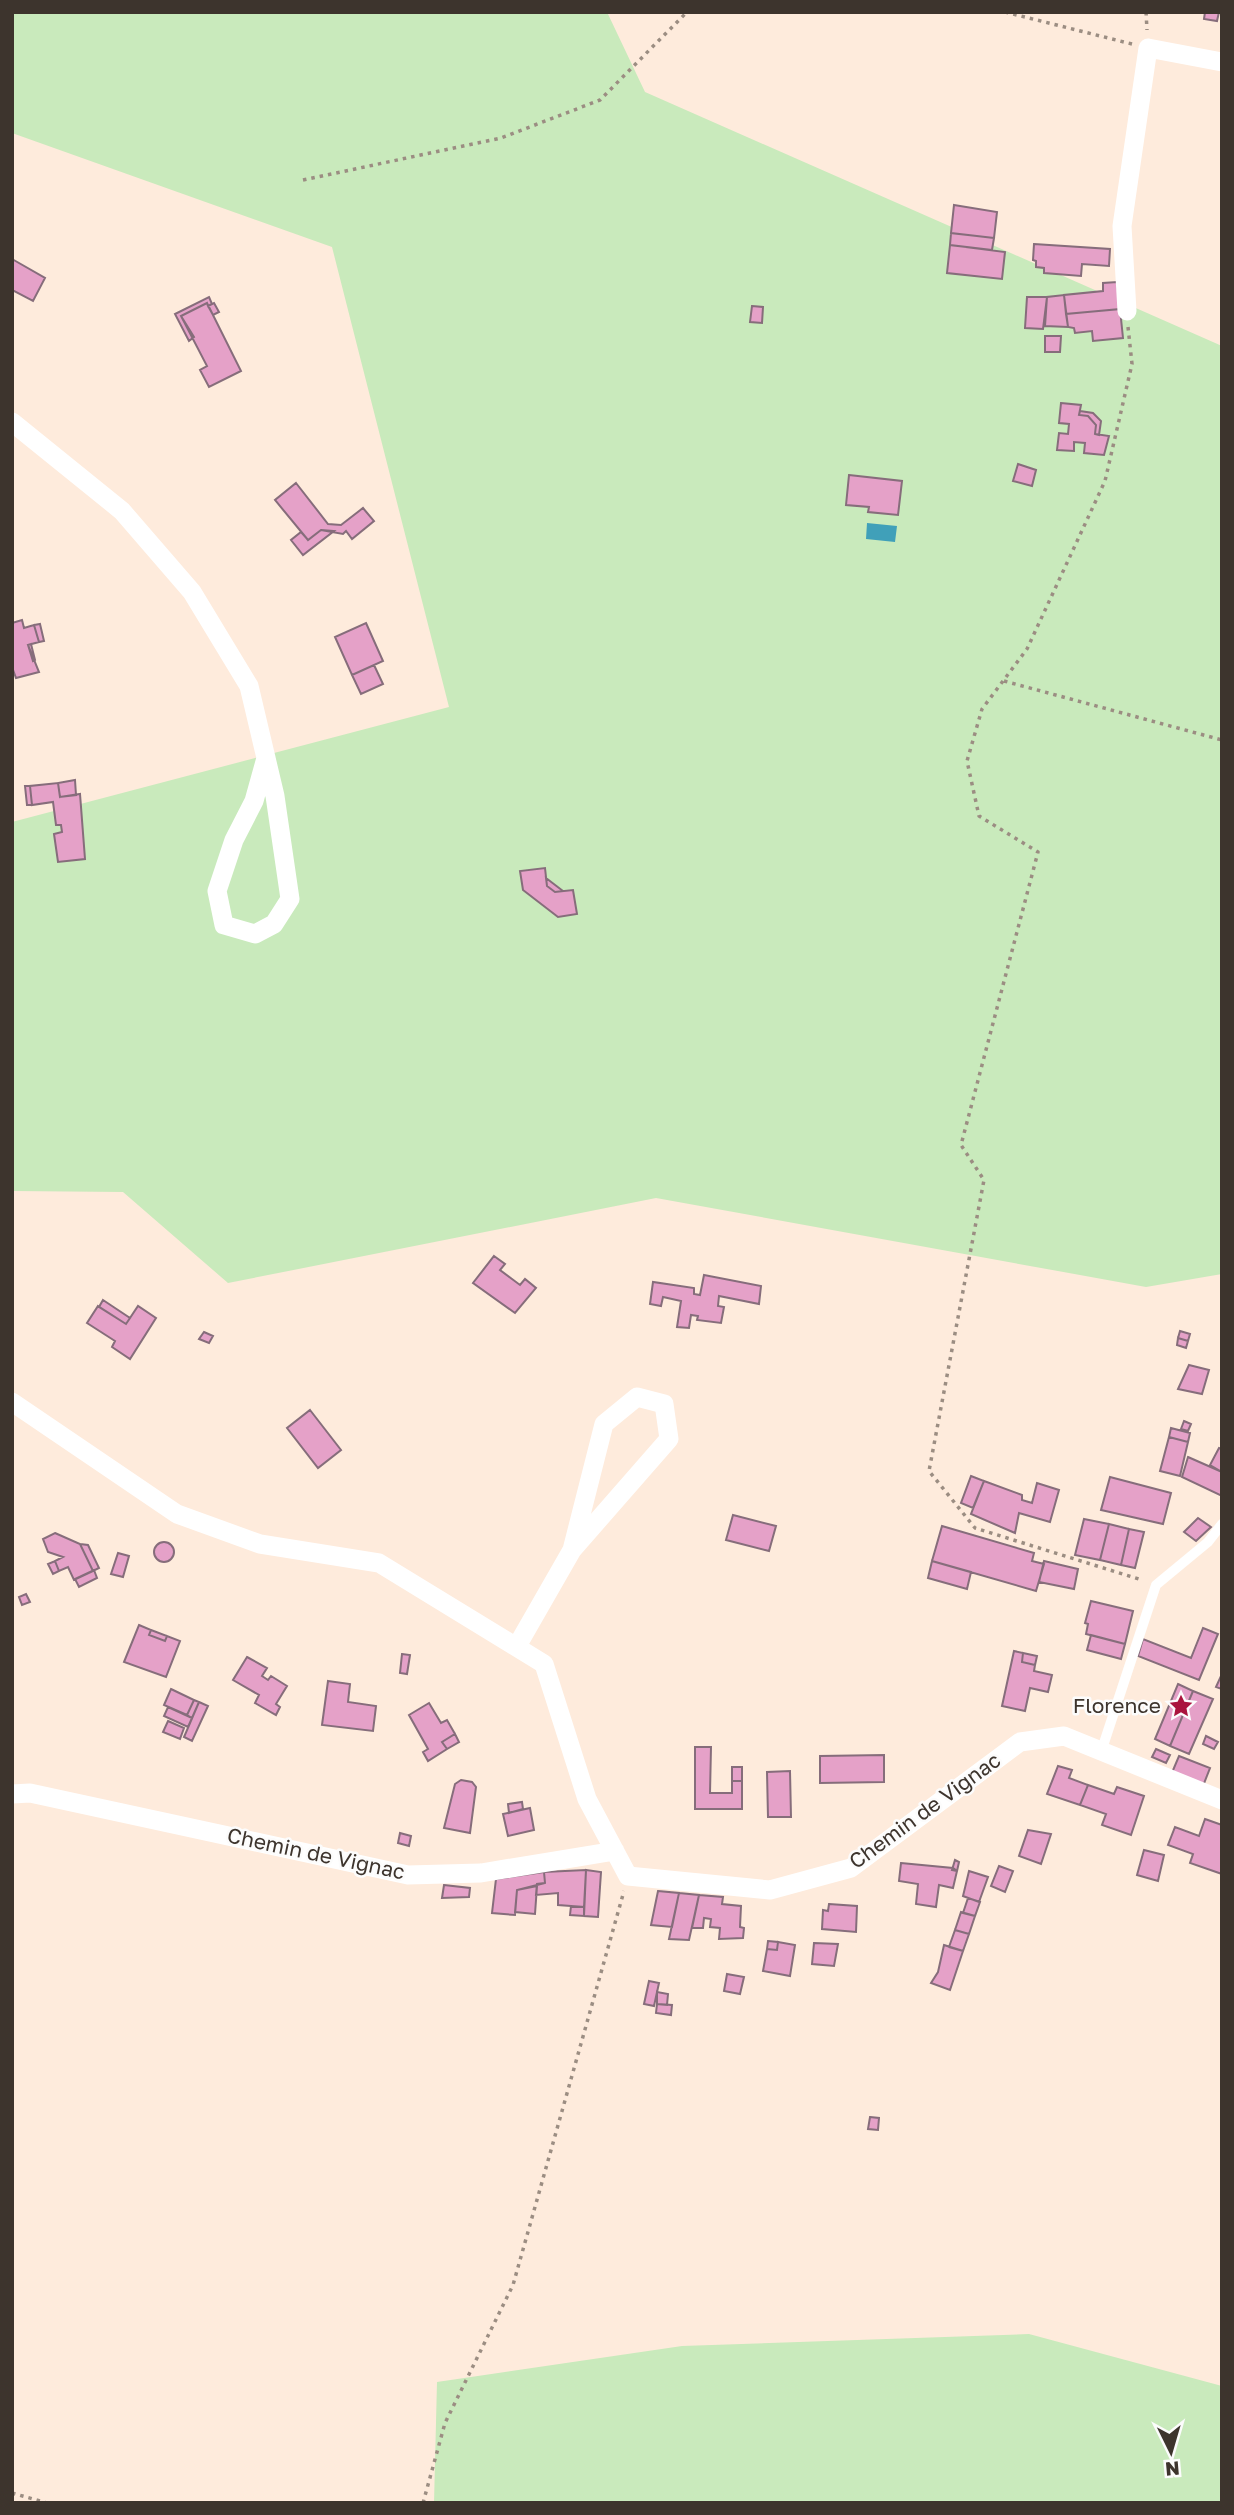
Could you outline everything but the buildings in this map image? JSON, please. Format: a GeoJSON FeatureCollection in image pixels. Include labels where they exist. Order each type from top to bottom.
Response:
{"type":"FeatureCollection","features":[{"type":"Feature","properties":{"kind":"street"},"geometry":{"type":"LineString","coordinates":[[1127,311],[1122,226],[1148,48],[1222,62]]}},
{"type":"Feature","properties":{"kind":"street"},"geometry":{"type":"LineString","coordinates":[[12,422],[121,511],[192,592],[249,686],[267,758],[275,796],[290,899],[274,924],[256,934],[224,925],[217,891],[234,840],[254,801],[267,758]]}},
{"type":"Feature","properties":{"kind":"street"},"geometry":{"type":"LineString","coordinates":[[517,1646],[572,1550],[669,1439],[664,1404],[637,1397],[604,1423],[572,1550]]}},
{"type":"Feature","properties":{"kind":"street"},"geometry":{"type":"LineString","coordinates":[[12,1402],[177,1514],[260,1544],[379,1563],[544,1664],[587,1799],[628,1875]]}},
{"type":"Feature","properties":{"kind":"street","name":"Chemin de Vignac"},"geometry":{"type":"LineString","coordinates":[[628,1875],[771,1890],[852,1868],[1020,1742],[1063,1736],[1100,1754],[1222,1800]]}},
{"type":"Feature","properties":{"kind":"street","name":"Chemin de Vignac"},"geometry":{"type":"LineString","coordinates":[[12,1794],[30,1793],[408,1875],[481,1873],[615,1851]]}},
{"type":"Feature","properties":{"kind":"lane"},"geometry":{"type":"LineString","coordinates":[[1100,1754],[1156,1585],[1208,1542],[1222,1524]]}},
{"type":"Feature","properties":{"kind":"path"},"geometry":{"type":"LineString","coordinates":[[303,180],[502,138],[600,100],[687,12]]}},
{"type":"Feature","properties":{"kind":"path"},"geometry":{"type":"LineString","coordinates":[[1005,12],[1148,48]]}},
{"type":"Feature","properties":{"kind":"path"},"geometry":{"type":"LineString","coordinates":[[1127,311],[1132,364],[1105,481],[1027,649],[982,709],[967,761],[979,816],[1038,852],[961,1145],[984,1180],[929,1471],[975,1528],[1156,1585]]}},
{"type":"Feature","properties":{"kind":"path"},"geometry":{"type":"LineString","coordinates":[[1003,681],[1222,740]]}},
{"type":"Feature","properties":{"kind":"path"},"geometry":{"type":"LineString","coordinates":[[424,2503],[445,2423],[513,2286],[628,1875]]}},
{"type":"Feature","properties":{"kind":"path"},"geometry":{"type":"LineString","coordinates":[[12,2493],[47,2503]]}},
{"type":"Feature","properties":{"kind":"green space"},"geometry":{"type":"Polygon","coordinates":[[[12,12],[607,12],[645,92],[1222,346],[1222,1274],[1146,1287],[656,1198],[228,1283],[123,1192],[12,1191],[12,822],[449,707],[332,247],[12,133],[12,12]]]}},
{"type":"Feature","properties":{"kind":"green space"},"geometry":{"type":"Polygon","coordinates":[[[1029,2334],[1222,2386],[1222,2503],[434,2503],[437,2382],[682,2346],[1029,2334]]]}},
{"type":"Feature","properties":{"kind":"water"},"geometry":{"type":"Polygon","coordinates":[[[867,523],[897,526],[895,542],[866,539],[867,523]]]}},
{"type":"Feature","properties":{"kind":"place","name":"Florence"},"geometry":{"type":"Point","coordinates":[1181,1706]}}]}
